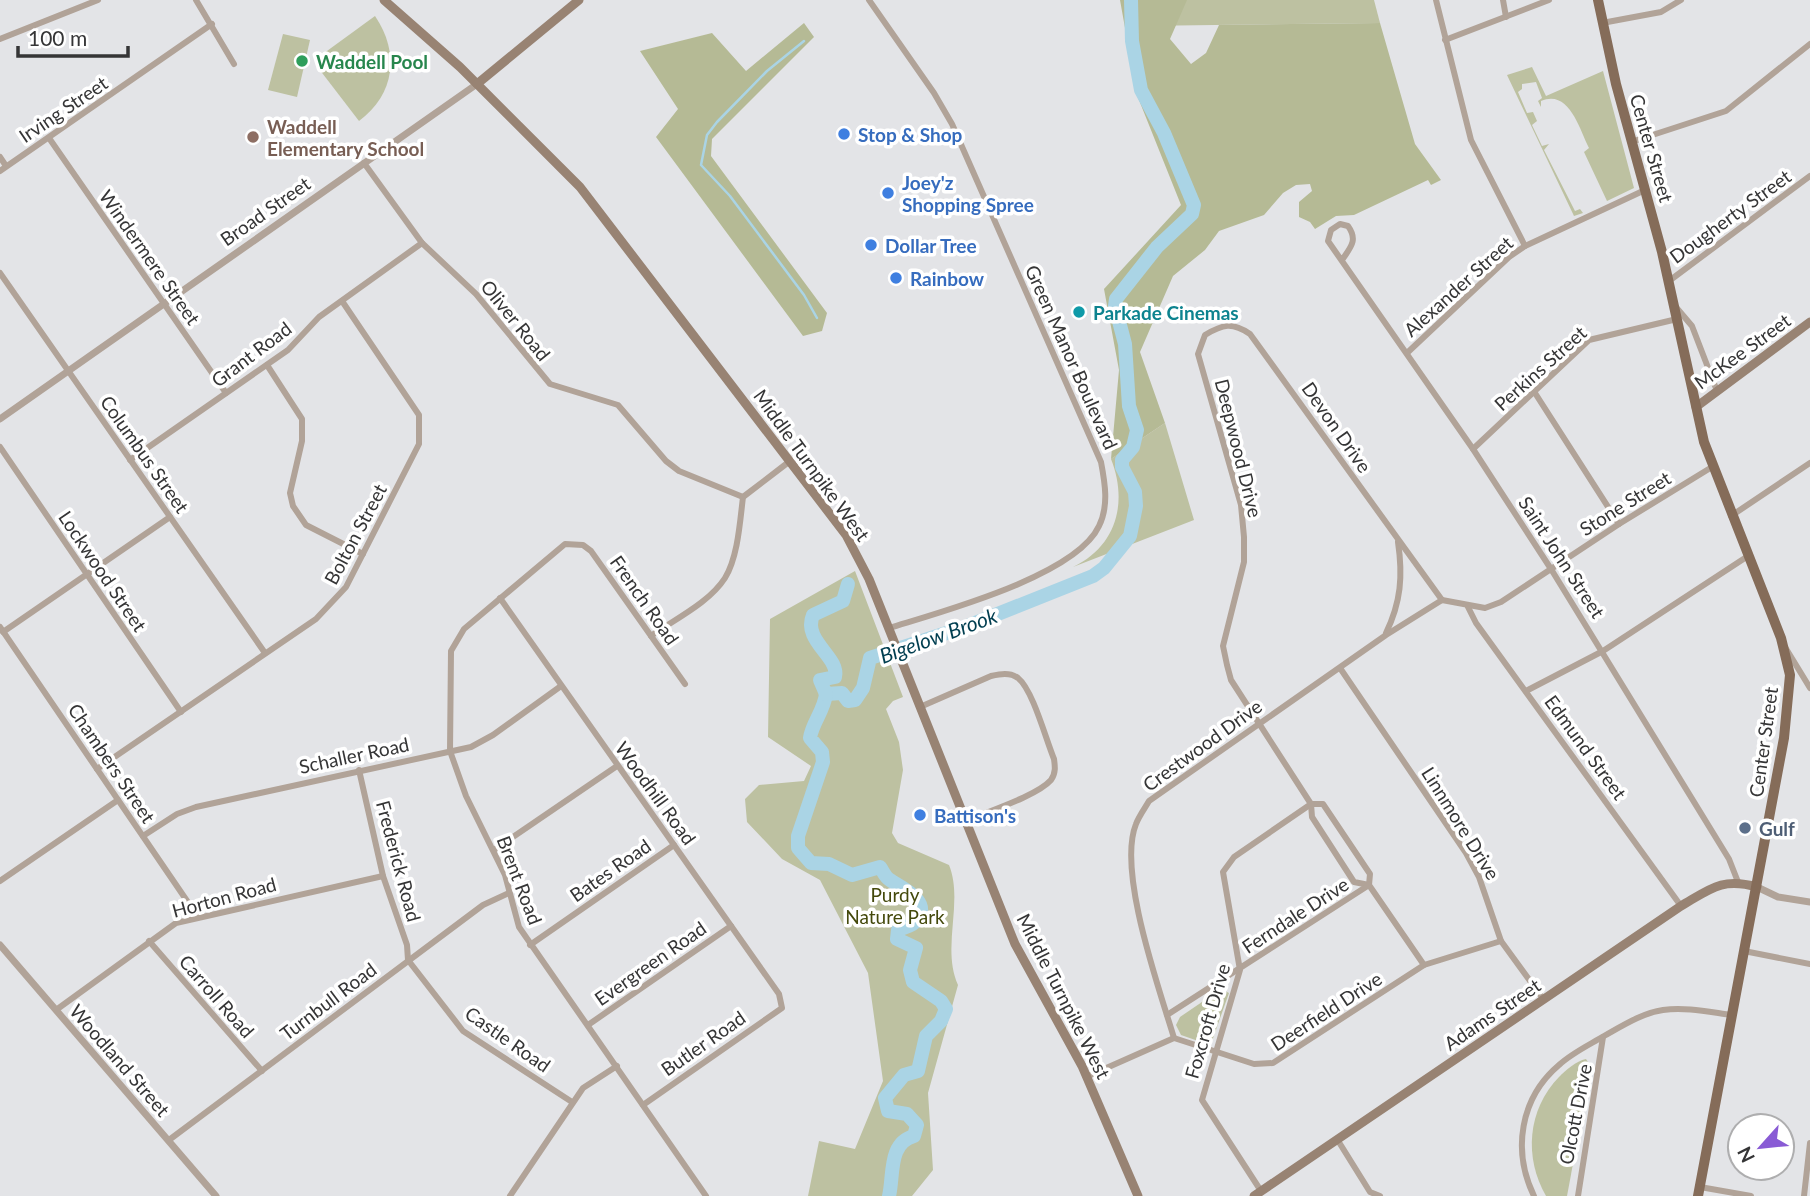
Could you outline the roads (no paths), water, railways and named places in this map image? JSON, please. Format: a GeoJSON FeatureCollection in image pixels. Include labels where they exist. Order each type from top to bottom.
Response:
{"type":"FeatureCollection","features":[{"type":"Feature","properties":{"kind":"main road","name":"Middle Turnpike West"},"geometry":{"type":"LineString","coordinates":[[384,0],[477,84],[580,187],[846,535],[869,579],[1015,944],[1086,1077],[1138,1196]]}},
{"type":"Feature","properties":{"kind":"main road","name":"Broad Street"},"geometry":{"type":"LineString","coordinates":[[477,84],[579,0]]}},
{"type":"Feature","properties":{"kind":"main road","name":"Center Street"},"geometry":{"type":"LineString","coordinates":[[1598,0],[1631,142],[1669,281],[1712,467],[1784,646],[1789,671],[1787,713],[1757,887],[1699,1191]]}},
{"type":"Feature","properties":{"kind":"main road","name":"McKee Street"},"geometry":{"type":"LineString","coordinates":[[1696,407],[1810,322]]}},
{"type":"Feature","properties":{"kind":"main road"},"geometry":{"type":"LineString","coordinates":[[1738,882],[1757,887]]}},
{"type":"Feature","properties":{"kind":"main road","name":"Adams Street"},"geometry":{"type":"LineString","coordinates":[[1257,1194],[1681,906],[1720,883],[1738,882]]}},
{"type":"Feature","properties":{"kind":"street"},"geometry":{"type":"LineString","coordinates":[[0,39],[98,0]]}},
{"type":"Feature","properties":{"kind":"street"},"geometry":{"type":"LineString","coordinates":[[196,0],[234,64]]}},
{"type":"Feature","properties":{"kind":"street","name":"Green Manor Boulevard"},"geometry":{"type":"LineString","coordinates":[[869,0],[934,93],[952,124],[1101,462],[1105,484],[1105,502],[1100,525],[1090,540],[1075,553],[1038,574],[950,612],[889,628]]}},
{"type":"Feature","properties":{"kind":"street"},"geometry":{"type":"LineString","coordinates":[[1436,0],[1471,139],[1525,246]]}},
{"type":"Feature","properties":{"kind":"street"},"geometry":{"type":"LineString","coordinates":[[1503,0],[1506,17]]}},
{"type":"Feature","properties":{"kind":"street"},"geometry":{"type":"LineString","coordinates":[[1445,40],[1549,0]]}},
{"type":"Feature","properties":{"kind":"street"},"geometry":{"type":"LineString","coordinates":[[1602,23],[1657,13],[1681,0]]}},
{"type":"Feature","properties":{"kind":"street","name":"Irving Street"},"geometry":{"type":"LineString","coordinates":[[3,169],[212,24]]}},
{"type":"Feature","properties":{"kind":"street"},"geometry":{"type":"LineString","coordinates":[[1631,142],[1726,111],[1810,44]]}},
{"type":"Feature","properties":{"kind":"street","name":"Broad Street"},"geometry":{"type":"LineString","coordinates":[[0,419],[477,84]]}},
{"type":"Feature","properties":{"kind":"street","name":"Windermere Street"},"geometry":{"type":"LineString","coordinates":[[49,138],[226,393]]}},
{"type":"Feature","properties":{"kind":"street"},"geometry":{"type":"LineString","coordinates":[[0,157],[3,169]]}},
{"type":"Feature","properties":{"kind":"street","name":"Oliver Road"},"geometry":{"type":"LineString","coordinates":[[364,163],[422,243],[476,294],[550,384],[618,405],[666,461],[679,471],[743,497]]}},
{"type":"Feature","properties":{"kind":"street","name":"Dougherty Street"},"geometry":{"type":"LineString","coordinates":[[1669,281],[1810,176]]}},
{"type":"Feature","properties":{"kind":"street","name":"Alexander Street"},"geometry":{"type":"LineString","coordinates":[[1407,353],[1509,257],[1525,246],[1645,190]]}},
{"type":"Feature","properties":{"kind":"street","name":"Saint John Street"},"geometry":{"type":"LineString","coordinates":[[1342,260],[1354,243],[1354,234],[1348,226],[1339,224],[1331,230],[1328,241],[1473,449],[1551,569],[1729,859],[1738,882]]}},
{"type":"Feature","properties":{"kind":"street","name":"Grant Road"},"geometry":{"type":"LineString","coordinates":[[130,460],[267,365],[342,301],[422,243]]}},
{"type":"Feature","properties":{"kind":"street","name":"Columbus Street"},"geometry":{"type":"LineString","coordinates":[[0,272],[265,653]]}},
{"type":"Feature","properties":{"kind":"street","name":"Bolton Street"},"geometry":{"type":"LineString","coordinates":[[97,769],[329,609],[346,587],[418,444],[421,424],[410,399],[342,301]]}},
{"type":"Feature","properties":{"kind":"street","name":"Center Street"},"geometry":{"type":"LineString","coordinates":[[1674,306],[1692,326],[1717,391]]}},
{"type":"Feature","properties":{"kind":"street","name":"Perkins Street"},"geometry":{"type":"LineString","coordinates":[[1473,449],[1589,340],[1677,319]]}},
{"type":"Feature","properties":{"kind":"street","name":"Deepwood Drive"},"geometry":{"type":"LineString","coordinates":[[1250,334],[1235,324],[1221,326],[1205,335],[1198,354],[1241,505],[1244,537],[1244,562],[1223,646],[1231,680],[1311,804],[1312,817],[1354,882],[1369,885]]}},
{"type":"Feature","properties":{"kind":"street","name":"Devon Drive"},"geometry":{"type":"LineString","coordinates":[[1250,334],[1442,600]]}},
{"type":"Feature","properties":{"kind":"street"},"geometry":{"type":"LineString","coordinates":[[267,365],[302,419],[302,441],[290,493],[293,506],[306,525],[363,554]]}},
{"type":"Feature","properties":{"kind":"street"},"geometry":{"type":"LineString","coordinates":[[1535,393],[1619,524]]}},
{"type":"Feature","properties":{"kind":"street","name":"Lockwood Street"},"geometry":{"type":"LineString","coordinates":[[0,447],[181,712]]}},
{"type":"Feature","properties":{"kind":"street"},"geometry":{"type":"LineString","coordinates":[[651,636],[701,601],[725,577],[732,558],[743,497],[790,460]]}},
{"type":"Feature","properties":{"kind":"street"},"geometry":{"type":"LineString","coordinates":[[1731,516],[1810,463]]}},
{"type":"Feature","properties":{"kind":"street","name":"Stone Street"},"geometry":{"type":"LineString","coordinates":[[1442,600],[1468,607],[1485,608],[1501,602],[1619,524],[1712,467]]}},
{"type":"Feature","properties":{"kind":"street"},"geometry":{"type":"LineString","coordinates":[[2,629],[87,576],[170,517]]}},
{"type":"Feature","properties":{"kind":"street","name":"Devon Drive"},"geometry":{"type":"LineString","coordinates":[[1386,635],[1399,600],[1403,575],[1397,540]]}},
{"type":"Feature","properties":{"kind":"street","name":"French Road"},"geometry":{"type":"LineString","coordinates":[[573,543],[591,551],[685,684]]}},
{"type":"Feature","properties":{"kind":"street","name":"Brent Road"},"geometry":{"type":"LineString","coordinates":[[573,543],[554,550],[464,629],[452,651],[450,751],[466,796],[494,850],[519,927],[706,1196]]}},
{"type":"Feature","properties":{"kind":"street"},"geometry":{"type":"LineString","coordinates":[[1527,691],[1602,650],[1748,556]]}},
{"type":"Feature","properties":{"kind":"street","name":"Woodhill Road"},"geometry":{"type":"LineString","coordinates":[[500,598],[779,994],[782,1007]]}},
{"type":"Feature","properties":{"kind":"street","name":"Crestwood Drive"},"geometry":{"type":"LineString","coordinates":[[1174,1038],[1132,884],[1131,853],[1135,825],[1149,801],[1165,787],[1386,635],[1442,600]]}},
{"type":"Feature","properties":{"kind":"street","name":"Edmund Street"},"geometry":{"type":"LineString","coordinates":[[1468,607],[1476,623],[1681,906]]}},
{"type":"Feature","properties":{"kind":"street","name":"Chambers Street"},"geometry":{"type":"LineString","coordinates":[[2,629],[198,917]]}},
{"type":"Feature","properties":{"kind":"street"},"geometry":{"type":"LineString","coordinates":[[1784,646],[1810,688]]}},
{"type":"Feature","properties":{"kind":"street","name":"Linnmore Drive"},"geometry":{"type":"LineString","coordinates":[[1340,667],[1479,877],[1501,941],[1544,1000]]}},
{"type":"Feature","properties":{"kind":"street"},"geometry":{"type":"LineString","coordinates":[[920,706],[1004,673],[1016,677],[1025,687],[1049,747],[1055,770],[1051,780],[1040,788],[965,821]]}},
{"type":"Feature","properties":{"kind":"street","name":"Schaller Road"},"geometry":{"type":"LineString","coordinates":[[143,836],[177,814],[196,807],[471,747],[493,735],[561,686]]}},
{"type":"Feature","properties":{"kind":"street"},"geometry":{"type":"LineString","coordinates":[[494,850],[617,766]]}},
{"type":"Feature","properties":{"kind":"street","name":"Frederick Road"},"geometry":{"type":"LineString","coordinates":[[359,770],[383,876],[407,945],[408,960]]}},
{"type":"Feature","properties":{"kind":"street"},"geometry":{"type":"LineString","coordinates":[[0,881],[118,800]]}},
{"type":"Feature","properties":{"kind":"street","name":"Deepwood Drive"},"geometry":{"type":"LineString","coordinates":[[1311,804],[1323,804],[1370,874],[1369,885],[1424,965]]}},
{"type":"Feature","properties":{"kind":"street","name":"Foxcroft Drive"},"geometry":{"type":"LineString","coordinates":[[1257,1194],[1202,1100],[1240,970],[1223,872],[1234,857],[1311,804]]}},
{"type":"Feature","properties":{"kind":"street","name":"Bates Road"},"geometry":{"type":"LineString","coordinates":[[530,945],[674,845]]}},
{"type":"Feature","properties":{"kind":"street","name":"Horton Road"},"geometry":{"type":"LineString","coordinates":[[56,1010],[176,923],[383,876]]}},
{"type":"Feature","properties":{"kind":"street","name":"Ferndale Drive"},"geometry":{"type":"LineString","coordinates":[[1167,1015],[1369,885]]}},
{"type":"Feature","properties":{"kind":"street"},"geometry":{"type":"LineString","coordinates":[[1757,887],[1778,897],[1810,902]]}},
{"type":"Feature","properties":{"kind":"street","name":"Turnbull Road"},"geometry":{"type":"LineString","coordinates":[[169,1140],[482,905],[509,893]]}},
{"type":"Feature","properties":{"kind":"street","name":"Evergreen Road"},"geometry":{"type":"LineString","coordinates":[[588,1025],[731,926]]}},
{"type":"Feature","properties":{"kind":"street","name":"Carroll Road"},"geometry":{"type":"LineString","coordinates":[[149,941],[262,1071]]}},
{"type":"Feature","properties":{"kind":"street","name":"Deerfield Drive"},"geometry":{"type":"LineString","coordinates":[[1174,1038],[1254,1063],[1273,1063],[1424,965],[1501,941]]}},
{"type":"Feature","properties":{"kind":"street","name":"Woodland Street"},"geometry":{"type":"LineString","coordinates":[[0,945],[216,1196]]}},
{"type":"Feature","properties":{"kind":"street"},"geometry":{"type":"LineString","coordinates":[[1744,951],[1810,964]]}},
{"type":"Feature","properties":{"kind":"street","name":"Castle Road"},"geometry":{"type":"LineString","coordinates":[[408,960],[463,1031],[572,1102]]}},
{"type":"Feature","properties":{"kind":"street","name":"Butler Road"},"geometry":{"type":"LineString","coordinates":[[643,1105],[782,1007]]}},
{"type":"Feature","properties":{"kind":"street","name":"Olcott Drive"},"geometry":{"type":"LineString","coordinates":[[1534,1196],[1521,1149],[1528,1106],[1544,1081],[1559,1065],[1640,1017],[1683,1009],[1732,1015]]}},
{"type":"Feature","properties":{"kind":"street","name":"Olcott Drive"},"geometry":{"type":"LineString","coordinates":[[1578,1196],[1603,1037]]}},
{"type":"Feature","properties":{"kind":"street"},"geometry":{"type":"LineString","coordinates":[[1086,1077],[1174,1038]]}},
{"type":"Feature","properties":{"kind":"street"},"geometry":{"type":"LineString","coordinates":[[510,1196],[583,1088],[617,1066]]}},
{"type":"Feature","properties":{"kind":"street"},"geometry":{"type":"LineString","coordinates":[[1337,1139],[1370,1194],[1380,1196]]}},
{"type":"Feature","properties":{"kind":"street"},"geometry":{"type":"LineString","coordinates":[[1804,1196],[1810,1143]]}},
{"type":"Feature","properties":{"kind":"street"},"geometry":{"type":"LineString","coordinates":[[1699,1191],[1751,1196]]}},
{"type":"Feature","properties":{"kind":"waterway","name":"Bigelow Brook"},"geometry":{"type":"LineString","coordinates":[[826,694],[842,693],[848,701],[855,700],[863,688],[870,658],[965,627],[1093,576],[1104,568],[1130,536],[1136,506],[1135,492],[1122,467],[1122,460],[1133,447],[1137,430],[1129,406],[1125,344],[1115,306],[1116,299],[1157,247],[1192,214],[1194,205],[1164,133],[1141,90],[1132,41],[1131,0]]}},
{"type":"Feature","properties":{"kind":"waterway"},"geometry":{"type":"LineString","coordinates":[[804,41],[767,71],[717,122],[707,135],[701,165],[730,196],[804,295],[817,318]]}},
{"type":"Feature","properties":{"kind":"waterway"},"geometry":{"type":"LineString","coordinates":[[826,694],[820,680],[835,677],[835,670],[816,641],[811,624],[813,615],[843,601],[848,584]]}},
{"type":"Feature","properties":{"kind":"waterway","name":"Bigelow Brook"},"geometry":{"type":"LineString","coordinates":[[826,694],[810,738],[822,752],[823,762],[798,836],[798,848],[811,863],[829,864],[852,875],[880,867],[888,879],[918,900],[921,913],[913,924],[898,930],[897,939],[916,948],[910,970],[913,982],[941,1001],[946,1009],[941,1021],[926,1036],[918,1071],[904,1075],[885,1098],[888,1111],[907,1114],[917,1125],[914,1136],[900,1145],[896,1153],[889,1196]]}},
{"type":"Feature","properties":{"kind":"place","name":"Waddell Pool"},"geometry":{"type":"Point","coordinates":[302,61]}},
{"type":"Feature","properties":{"kind":"place","name":"Stop & Shop"},"geometry":{"type":"Point","coordinates":[844,134]}},
{"type":"Feature","properties":{"kind":"place","name":"Waddell Elementary School"},"geometry":{"type":"Point","coordinates":[253,137]}},
{"type":"Feature","properties":{"kind":"place","name":"Joey'z Shopping Spree"},"geometry":{"type":"Point","coordinates":[888,193]}},
{"type":"Feature","properties":{"kind":"place","name":"Dollar Tree"},"geometry":{"type":"Point","coordinates":[871,245]}},
{"type":"Feature","properties":{"kind":"place","name":"Rainbow"},"geometry":{"type":"Point","coordinates":[896,278]}},
{"type":"Feature","properties":{"kind":"place","name":"Parkade Cinemas"},"geometry":{"type":"Point","coordinates":[1079,312]}},
{"type":"Feature","properties":{"kind":"place","name":"Battison's"},"geometry":{"type":"Point","coordinates":[920,815]}},
{"type":"Feature","properties":{"kind":"place","name":"Gulf"},"geometry":{"type":"Point","coordinates":[1745,828]}},
{"type":"Feature","properties":{"kind":"park label","name":"Purdy Nature Park"},"geometry":{"type":"Point","coordinates":[895,905]}}]}
